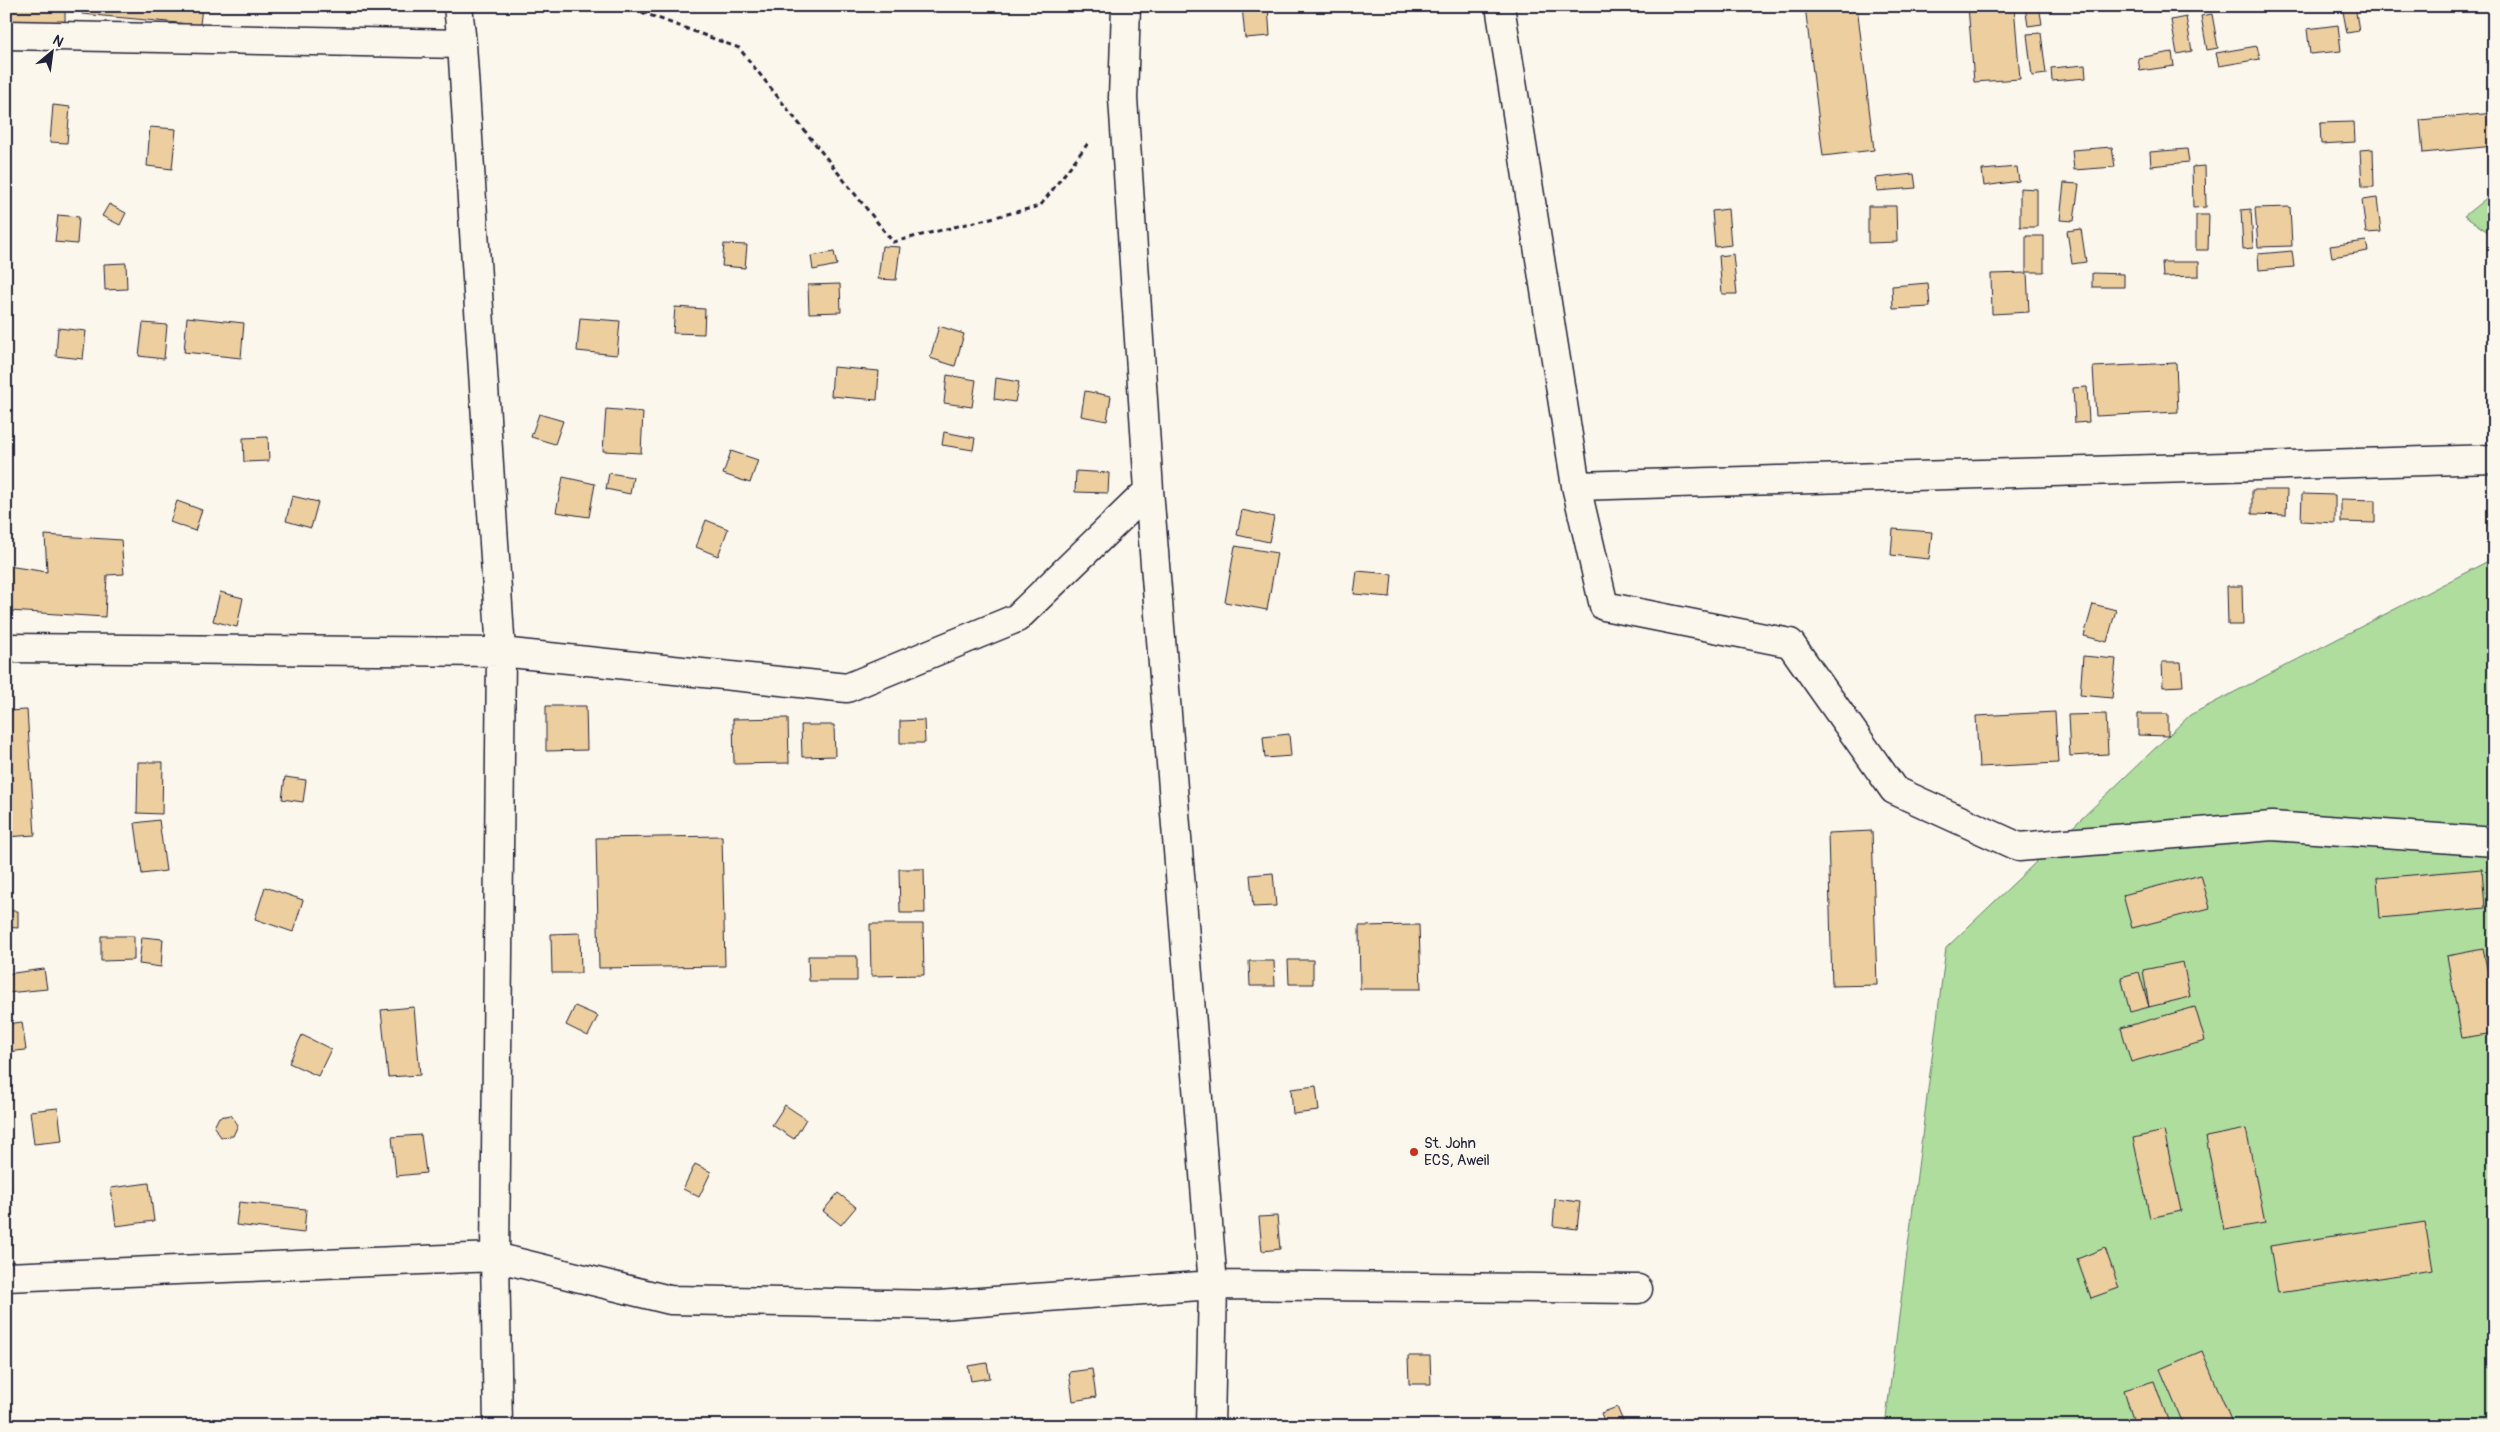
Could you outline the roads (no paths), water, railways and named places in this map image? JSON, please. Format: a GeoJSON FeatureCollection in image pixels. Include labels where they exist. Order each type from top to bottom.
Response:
{"type":"FeatureCollection","features":[{"type":"Feature","properties":{"kind":"street"},"geometry":{"type":"LineString","coordinates":[[458,6],[462,44],[500,652],[495,1257],[498,1426]]}},
{"type":"Feature","properties":{"kind":"street"},"geometry":{"type":"LineString","coordinates":[[1126,6],[1123,98],[1149,490],[1213,1286],[1210,1426]]}},
{"type":"Feature","properties":{"kind":"street"},"geometry":{"type":"LineString","coordinates":[[1500,6],[1576,486],[1604,606],[1790,643],[1894,790],[2020,847],[2272,826],[2494,842]]}},
{"type":"Feature","properties":{"kind":"street"},"geometry":{"type":"LineString","coordinates":[[6,34],[462,44]]}},
{"type":"Feature","properties":{"kind":"street"},"geometry":{"type":"LineString","coordinates":[[1576,486],[2494,459]]}},
{"type":"Feature","properties":{"kind":"street"},"geometry":{"type":"LineString","coordinates":[[6,648],[500,652],[847,688],[1017,618],[1149,490]]}},
{"type":"Feature","properties":{"kind":"street"},"geometry":{"type":"LineString","coordinates":[[6,1277],[495,1257],[670,1300],[939,1305],[1213,1286],[1638,1289]]}},
{"type":"Feature","properties":{"kind":"place","name":"St. John ECS, Aweil"},"geometry":{"type":"Point","coordinates":[1414,1152]}}]}
